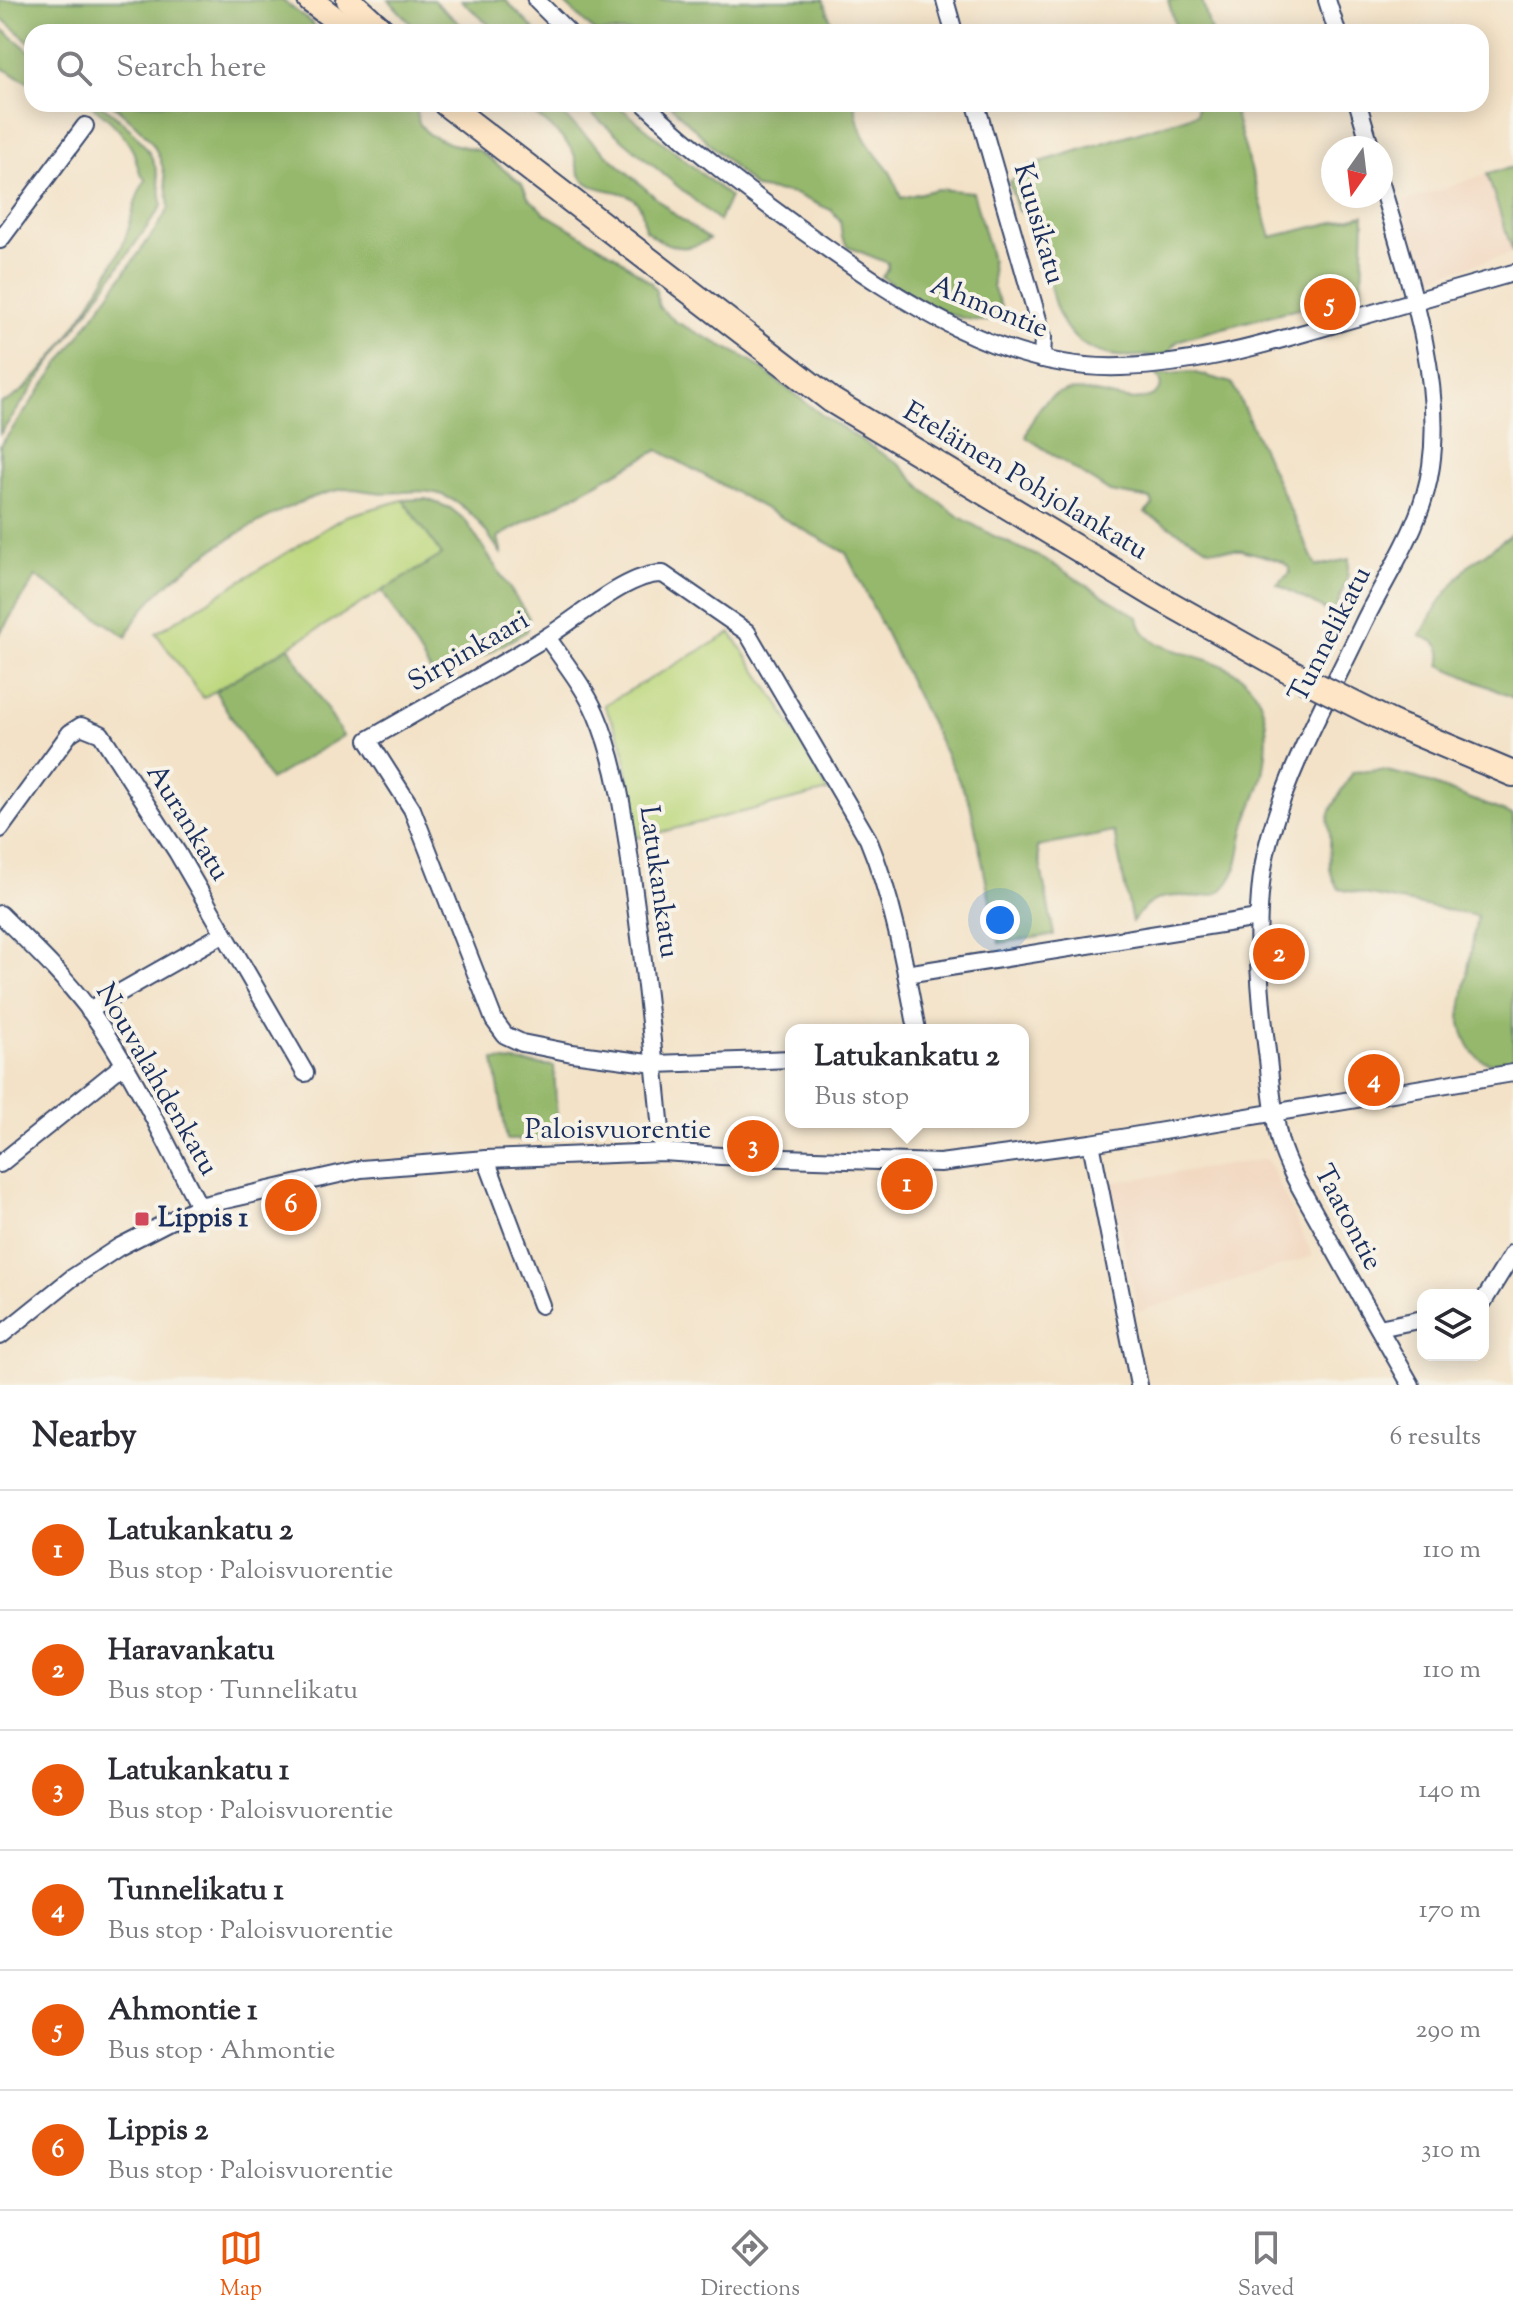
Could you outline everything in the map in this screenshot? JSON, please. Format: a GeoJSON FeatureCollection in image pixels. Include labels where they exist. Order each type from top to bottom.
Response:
{"type":"FeatureCollection","features":[{"type":"Feature","properties":{"kind":"main road"},"geometry":{"type":"LineString","coordinates":[[310,0],[342,24]]}},
{"type":"Feature","properties":{"kind":"main road"},"geometry":{"type":"LineString","coordinates":[[349,0],[375,24]]}},
{"type":"Feature","properties":{"kind":"main road","name":"Eteläinen Pohjolankatu"},"geometry":{"type":"LineString","coordinates":[[456,112],[831,400],[1156,596],[1306,680],[1392,723],[1513,774]]}},
{"type":"Feature","properties":{"kind":"main road","name":"Eteläinen Pohjolankatu"},"geometry":{"type":"LineString","coordinates":[[471,112],[544,179]]}},
{"type":"Feature","properties":{"kind":"street"},"geometry":{"type":"LineString","coordinates":[[536,0],[560,24]]}},
{"type":"Feature","properties":{"kind":"street"},"geometry":{"type":"LineString","coordinates":[[945,0],[952,24]]}},
{"type":"Feature","properties":{"kind":"street"},"geometry":{"type":"LineString","coordinates":[[1327,0],[1334,24]]}},
{"type":"Feature","properties":{"kind":"street","name":"Ahmontie"},"geometry":{"type":"LineString","coordinates":[[655,112],[765,205],[891,293],[964,331],[1042,359],[1117,367],[1191,360],[1260,346],[1513,273]]}},
{"type":"Feature","properties":{"kind":"street","name":"Kuusikatu"},"geometry":{"type":"LineString","coordinates":[[978,112],[1043,337],[1042,359]]}},
{"type":"Feature","properties":{"kind":"street"},"geometry":{"type":"LineString","coordinates":[[1360,112],[1367,136]]}},
{"type":"Feature","properties":{"kind":"street"},"geometry":{"type":"LineString","coordinates":[[0,240],[85,126]]}},
{"type":"Feature","properties":{"kind":"street","name":"Tunnelikatu"},"geometry":{"type":"LineString","coordinates":[[1275,1113],[1262,1015],[1258,918],[1269,838],[1295,765],[1362,626],[1412,533],[1424,501],[1435,438],[1434,407],[1415,301],[1388,208]]}},
{"type":"Feature","properties":{"kind":"street","name":"Sirpinkaari"},"geometry":{"type":"LineString","coordinates":[[785,1059],[655,1064],[572,1053],[522,1043],[505,1035],[494,1020],[412,809],[368,740],[547,637],[606,598],[651,574],[663,574],[747,632],[868,839],[879,866],[916,1024]]}},
{"type":"Feature","properties":{"kind":"street","name":"Latukankatu"},"geometry":{"type":"LineString","coordinates":[[547,637],[596,713],[613,762],[627,839],[663,1152]]}},
{"type":"Feature","properties":{"kind":"street","name":"Aurankatu"},"geometry":{"type":"LineString","coordinates":[[0,829],[70,733],[81,726],[101,734],[168,839],[305,1073]]}},
{"type":"Feature","properties":{"kind":"street","name":"Nouvalahdenkatu"},"geometry":{"type":"LineString","coordinates":[[0,914],[65,979],[89,1010],[123,1065],[199,1206]]}},
{"type":"Feature","properties":{"kind":"street"},"geometry":{"type":"LineString","coordinates":[[906,974],[1258,918]]}},
{"type":"Feature","properties":{"kind":"street"},"geometry":{"type":"LineString","coordinates":[[89,1010],[223,934]]}},
{"type":"Feature","properties":{"kind":"street"},"geometry":{"type":"LineString","coordinates":[[0,1164],[123,1065]]}},
{"type":"Feature","properties":{"kind":"street","name":"Paloisvuorentie"},"geometry":{"type":"LineString","coordinates":[[0,1336],[72,1278],[107,1255],[199,1206],[361,1169],[486,1159],[663,1152],[940,1163],[1091,1143],[1513,1073]]}},
{"type":"Feature","properties":{"kind":"street","name":"Taatontie"},"geometry":{"type":"LineString","coordinates":[[1275,1113],[1281,1145],[1293,1173],[1411,1385]]}},
{"type":"Feature","properties":{"kind":"street"},"geometry":{"type":"LineString","coordinates":[[1091,1143],[1139,1385]]}},
{"type":"Feature","properties":{"kind":"street"},"geometry":{"type":"LineString","coordinates":[[486,1159],[541,1305]]}},
{"type":"Feature","properties":{"kind":"street"},"geometry":{"type":"LineString","coordinates":[[1489,1292],[1513,1253]]}},
{"type":"Feature","properties":{"kind":"street"},"geometry":{"type":"LineString","coordinates":[[1379,1328],[1417,1320]]}},
{"type":"Feature","properties":{"kind":"shaded area"},"geometry":{"type":"Polygon","coordinates":[[[1487,174],[1513,253],[1435,276],[1421,271],[1400,203],[1487,174]]]}},
{"type":"Feature","properties":{"kind":"shaded area"},"geometry":{"type":"Polygon","coordinates":[[[1267,1159],[1313,1256],[1138,1312],[1110,1183],[1267,1159]]]}},
{"type":"Feature","properties":{"kind":"green space"},"geometry":{"type":"Polygon","coordinates":[[[0,0],[282,0],[313,24],[24,24],[24,37],[0,17],[0,0]]]}},
{"type":"Feature","properties":{"kind":"green space"},"geometry":{"type":"Polygon","coordinates":[[[389,0],[433,0],[460,24],[411,24],[389,0]]]}},
{"type":"Feature","properties":{"kind":"green space"},"geometry":{"type":"Polygon","coordinates":[[[461,0],[505,0],[529,24],[488,24],[461,0]]]}},
{"type":"Feature","properties":{"kind":"green space"},"geometry":{"type":"Polygon","coordinates":[[[561,0],[823,0],[832,24],[586,24],[561,0]]]}},
{"type":"Feature","properties":{"kind":"green space"},"geometry":{"type":"Polygon","coordinates":[[[1168,0],[1202,0],[1209,24],[1175,24],[1168,0]]]}},
{"type":"Feature","properties":{"kind":"green space"},"geometry":{"type":"Polygon","coordinates":[[[0,27],[24,46],[24,80],[0,67],[0,27]]]}},
{"type":"Feature","properties":{"kind":"green space"},"geometry":{"type":"Polygon","coordinates":[[[99,112],[110,112],[145,146],[155,166],[162,206],[0,434],[0,403],[16,396],[33,380],[70,334],[123,244],[138,194],[146,180],[133,151],[99,112]]]}},
{"type":"Feature","properties":{"kind":"green space"},"geometry":{"type":"Polygon","coordinates":[[[121,112],[417,112],[419,123],[428,134],[480,151],[522,184],[528,197],[544,213],[615,255],[651,283],[659,307],[676,322],[750,360],[822,415],[900,465],[925,491],[958,516],[1046,560],[1138,617],[1147,635],[1165,646],[1214,662],[1238,674],[1257,694],[1266,726],[1262,780],[1229,882],[1212,895],[1170,896],[1154,901],[1132,922],[1114,832],[1037,847],[1054,935],[999,943],[970,803],[846,553],[658,450],[498,537],[502,555],[470,512],[442,495],[425,491],[384,493],[344,489],[284,509],[218,546],[160,591],[139,614],[127,637],[36,577],[0,633],[0,446],[169,208],[160,159],[139,128],[121,112]]]}},
{"type":"Feature","properties":{"kind":"green space"},"geometry":{"type":"Polygon","coordinates":[[[531,112],[559,112],[674,214],[709,239],[692,247],[683,247],[653,236],[645,230],[642,211],[634,199],[596,187],[583,179],[567,143],[531,112]]]}},
{"type":"Feature","properties":{"kind":"green space"},"geometry":{"type":"Polygon","coordinates":[[[590,112],[626,112],[730,197],[719,221],[590,112]]]}},
{"type":"Feature","properties":{"kind":"green space"},"geometry":{"type":"Polygon","coordinates":[[[677,112],[856,112],[862,132],[892,175],[901,198],[937,189],[973,192],[992,260],[993,287],[1002,309],[1002,318],[971,320],[923,302],[882,277],[888,263],[848,247],[842,237],[840,220],[831,210],[795,194],[755,188],[677,112]]]}},
{"type":"Feature","properties":{"kind":"green space"},"geometry":{"type":"Polygon","coordinates":[[[1234,112],[1271,237],[1364,215],[1362,291],[1185,338],[1176,343],[1170,353],[1162,355],[1127,357],[1106,354],[1081,343],[1064,324],[1054,302],[1040,233],[1032,218],[1018,211],[1009,182],[1031,165],[1197,114],[1234,112]]]}},
{"type":"Feature","properties":{"kind":"green space"},"geometry":{"type":"Polygon","coordinates":[[[1513,167],[1513,253],[1487,174],[1513,167]]]}},
{"type":"Feature","properties":{"kind":"green space"},"geometry":{"type":"Polygon","coordinates":[[[1192,372],[1232,383],[1316,566],[1349,559],[1347,579],[1333,614],[1277,584],[1290,573],[1283,562],[1242,550],[1210,549],[1145,513],[1153,505],[1151,499],[1110,492],[1026,437],[1039,409],[1054,395],[1071,390],[1128,399],[1145,398],[1160,390],[1161,382],[1157,375],[1192,372]]]}},
{"type":"Feature","properties":{"kind":"green space"},"geometry":{"type":"Polygon","coordinates":[[[426,499],[450,508],[465,520],[529,618],[527,631],[437,682],[382,591],[442,555],[403,500],[426,499]]]}},
{"type":"Feature","properties":{"kind":"green space"},"geometry":{"type":"Polygon","coordinates":[[[403,500],[442,555],[203,698],[156,633],[346,516],[403,500]]]}},
{"type":"Feature","properties":{"kind":"green space"},"geometry":{"type":"Polygon","coordinates":[[[1513,533],[1513,698],[1440,665],[1438,646],[1420,636],[1442,599],[1469,565],[1513,533]]]}},
{"type":"Feature","properties":{"kind":"green space"},"geometry":{"type":"Polygon","coordinates":[[[731,633],[778,703],[828,791],[637,838],[623,744],[604,705],[731,633]]]}},
{"type":"Feature","properties":{"kind":"green space"},"geometry":{"type":"Polygon","coordinates":[[[289,647],[343,736],[270,780],[215,691],[289,647]]]}},
{"type":"Feature","properties":{"kind":"green space"},"geometry":{"type":"Polygon","coordinates":[[[1382,770],[1416,778],[1513,815],[1513,1060],[1495,1063],[1479,1058],[1469,1046],[1463,1031],[1460,1016],[1477,916],[1339,889],[1335,882],[1330,869],[1328,821],[1333,805],[1353,772],[1382,770]]]}},
{"type":"Feature","properties":{"kind":"green space"},"geometry":{"type":"Polygon","coordinates":[[[494,1060],[554,1066],[558,1139],[507,1140],[494,1060]]]}},
{"type":"Feature","properties":{"kind":"place","name":"Ahmontie 1"},"geometry":{"type":"Point","coordinates":[1330,304]}},
{"type":"Feature","properties":{"kind":"place","name":"Haravankatu"},"geometry":{"type":"Point","coordinates":[1279,954]}},
{"type":"Feature","properties":{"kind":"place","name":"Tunnelikatu 1"},"geometry":{"type":"Point","coordinates":[1374,1080]}},
{"type":"Feature","properties":{"kind":"place","name":"Latukankatu 1"},"geometry":{"type":"Point","coordinates":[753,1146]}},
{"type":"Feature","properties":{"kind":"place","name":"Latukankatu 2"},"geometry":{"type":"Point","coordinates":[907,1184]}},
{"type":"Feature","properties":{"kind":"place","name":"Lippis 2"},"geometry":{"type":"Point","coordinates":[291,1205]}},
{"type":"Feature","properties":{"kind":"place","name":"Lippis 1"},"geometry":{"type":"Point","coordinates":[142,1219]}}]}
